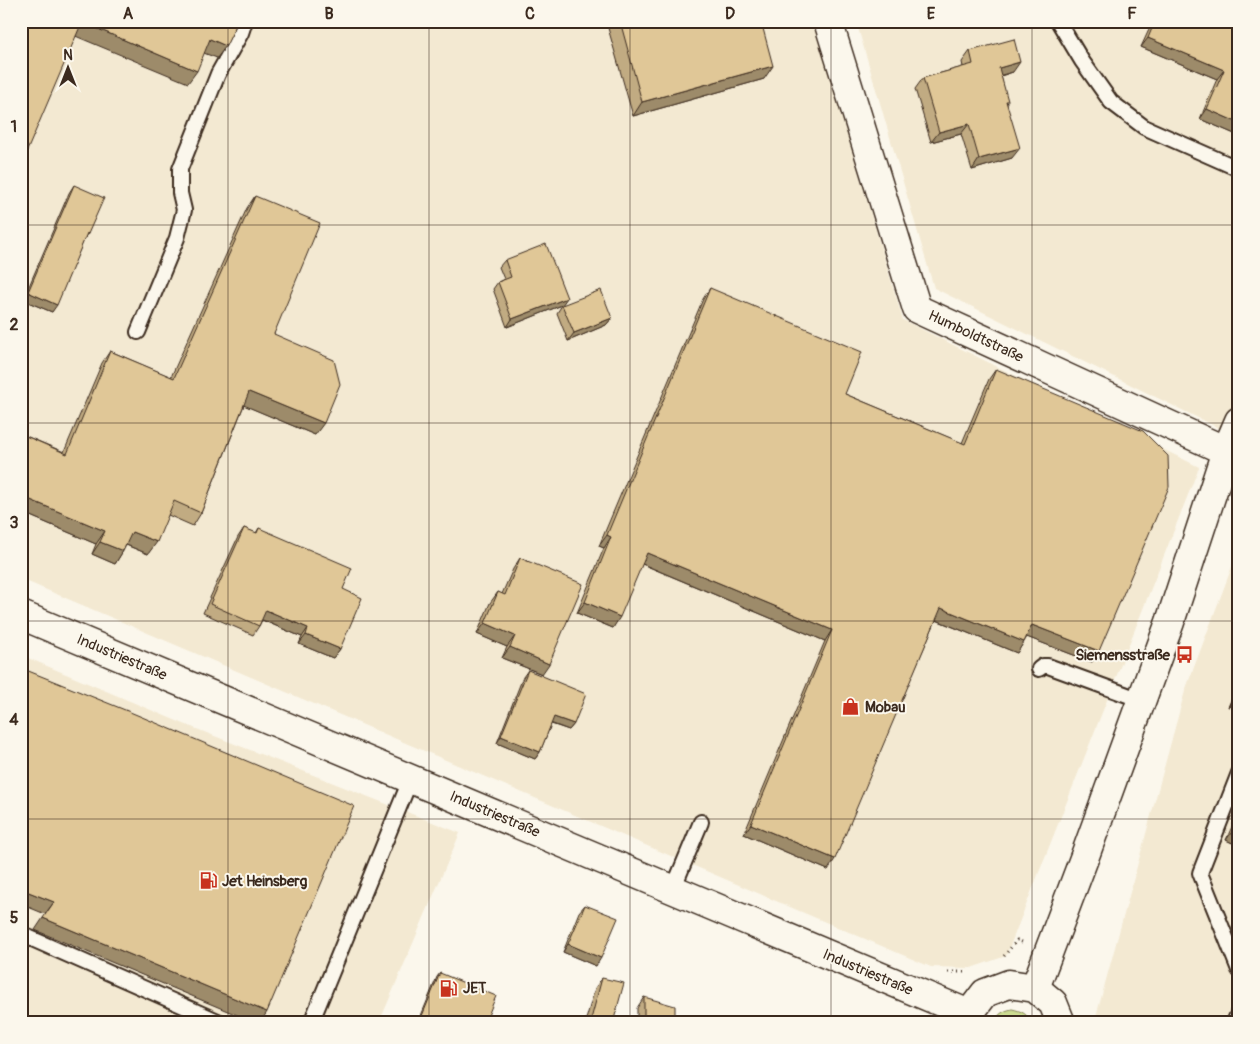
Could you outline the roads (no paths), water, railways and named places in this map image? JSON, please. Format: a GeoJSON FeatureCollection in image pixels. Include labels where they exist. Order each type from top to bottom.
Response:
{"type":"FeatureCollection","features":[{"type":"Feature","properties":{"kind":"street","name":"Humboldtstraße"},"geometry":{"type":"LineString","coordinates":[[828,21],[917,309],[1226,451]]}},
{"type":"Feature","properties":{"kind":"street"},"geometry":{"type":"LineString","coordinates":[[1034,988],[1142,700],[1226,451],[1239,421]]}},
{"type":"Feature","properties":{"kind":"street","name":"Industriestraße"},"geometry":{"type":"LineString","coordinates":[[21,615],[673,889],[969,1018]]}},
{"type":"Feature","properties":{"kind":"street"},"geometry":{"type":"LineString","coordinates":[[969,1018],[984,993],[1009,984],[1034,988],[1053,1004],[1061,1023]]}},
{"type":"Feature","properties":{"kind":"lane"},"geometry":{"type":"LineString","coordinates":[[138,332],[177,238],[184,210],[180,193],[180,169],[218,74],[241,33],[245,21]]}},
{"type":"Feature","properties":{"kind":"lane"},"geometry":{"type":"LineString","coordinates":[[1058,21],[1082,61],[1111,102],[1144,127],[1239,169]]}},
{"type":"Feature","properties":{"kind":"lane"},"geometry":{"type":"LineString","coordinates":[[1039,669],[1043,666],[1048,666],[1142,700]]}},
{"type":"Feature","properties":{"kind":"lane"},"geometry":{"type":"LineString","coordinates":[[1239,773],[1200,873],[1239,970]]}},
{"type":"Feature","properties":{"kind":"lane"},"geometry":{"type":"LineString","coordinates":[[311,1023],[411,778]]}},
{"type":"Feature","properties":{"kind":"lane"},"geometry":{"type":"LineString","coordinates":[[673,889],[701,822]]}},
{"type":"Feature","properties":{"kind":"lane"},"geometry":{"type":"LineString","coordinates":[[21,934],[222,1023]]}},
{"type":"Feature","properties":{"kind":"lane"},"geometry":{"type":"LineString","coordinates":[[1234,1023],[1239,1011]]}},
{"type":"Feature","properties":{"kind":"place","name":"Siemensstraße"},"geometry":{"type":"Point","coordinates":[1184,655]}},
{"type":"Feature","properties":{"kind":"place","name":"Mobau"},"geometry":{"type":"Point","coordinates":[851,707]}},
{"type":"Feature","properties":{"kind":"place","name":"Jet Heinsberg"},"geometry":{"type":"Point","coordinates":[208,881]}},
{"type":"Feature","properties":{"kind":"place","name":"JET"},"geometry":{"type":"Point","coordinates":[449,988]}}]}
